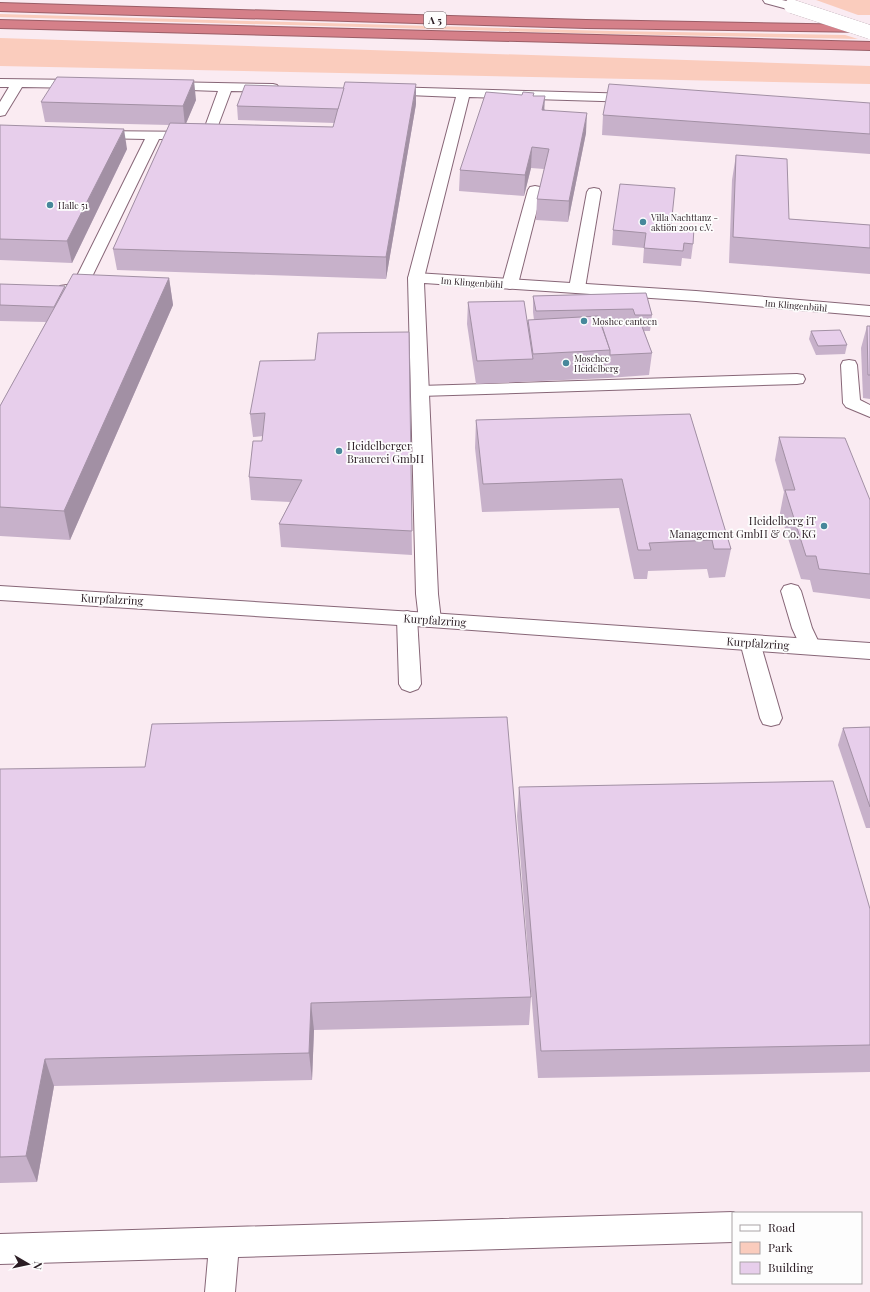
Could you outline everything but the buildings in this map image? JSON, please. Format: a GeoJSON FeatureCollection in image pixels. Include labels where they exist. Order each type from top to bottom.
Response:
{"type":"FeatureCollection","features":[{"type":"Feature","properties":{"kind":"highway","name":"A 5"},"geometry":{"type":"LineString","coordinates":[[0,7],[602,24],[870,29]]}},
{"type":"Feature","properties":{"kind":"highway","name":"A 5"},"geometry":{"type":"LineString","coordinates":[[0,24],[870,46]]}},
{"type":"Feature","properties":{"kind":"street"},"geometry":{"type":"LineString","coordinates":[[770,0],[870,32]]}},
{"type":"Feature","properties":{"kind":"street"},"geometry":{"type":"LineString","coordinates":[[416,278],[427,594],[430,620]]}},
{"type":"Feature","properties":{"kind":"street","name":"Im Klingenbühl"},"geometry":{"type":"LineString","coordinates":[[416,278],[696,296],[870,311]]}},
{"type":"Feature","properties":{"kind":"street","name":"Kurpfalzring"},"geometry":{"type":"LineString","coordinates":[[0,593],[407,618],[870,651]]}},
{"type":"Feature","properties":{"kind":"lane"},"geometry":{"type":"LineString","coordinates":[[0,83],[95,85]]}},
{"type":"Feature","properties":{"kind":"lane"},"geometry":{"type":"LineString","coordinates":[[0,112],[18,83]]}},
{"type":"Feature","properties":{"kind":"lane"},"geometry":{"type":"LineString","coordinates":[[157,86],[282,88]]}},
{"type":"Feature","properties":{"kind":"lane"},"geometry":{"type":"LineString","coordinates":[[85,134],[208,136],[226,87]]}},
{"type":"Feature","properties":{"kind":"lane"},"geometry":{"type":"LineString","coordinates":[[377,90],[645,99]]}},
{"type":"Feature","properties":{"kind":"lane"},"geometry":{"type":"LineString","coordinates":[[416,278],[464,92]]}},
{"type":"Feature","properties":{"kind":"lane"},"geometry":{"type":"LineString","coordinates":[[54,288],[78,289],[154,135]]}},
{"type":"Feature","properties":{"kind":"lane"},"geometry":{"type":"LineString","coordinates":[[510,284],[535,190]]}},
{"type":"Feature","properties":{"kind":"lane"},"geometry":{"type":"LineString","coordinates":[[577,288],[594,192]]}},
{"type":"Feature","properties":{"kind":"lane"},"geometry":{"type":"LineString","coordinates":[[849,365],[852,403],[870,412]]}},
{"type":"Feature","properties":{"kind":"lane"},"geometry":{"type":"LineString","coordinates":[[420,391],[798,379]]}},
{"type":"Feature","properties":{"kind":"lane"},"geometry":{"type":"LineString","coordinates":[[791,591],[802,628],[810,647]]}},
{"type":"Feature","properties":{"kind":"lane"},"geometry":{"type":"LineString","coordinates":[[407,618],[410,684]]}},
{"type":"Feature","properties":{"kind":"lane"},"geometry":{"type":"LineString","coordinates":[[750,642],[771,718]]}},
{"type":"Feature","properties":{"kind":"lane"},"geometry":{"type":"LineString","coordinates":[[0,1249],[732,1227]]}},
{"type":"Feature","properties":{"kind":"lane"},"geometry":{"type":"LineString","coordinates":[[220,1292],[224,1242]]}},
{"type":"Feature","properties":{"kind":"green space"},"geometry":{"type":"Polygon","coordinates":[[[816,0],[870,0],[870,15],[858,15],[816,0]]]}},
{"type":"Feature","properties":{"kind":"green space"},"geometry":{"type":"Polygon","coordinates":[[[0,14],[610,31],[845,35],[858,39],[610,34],[0,17],[0,14]]]}},
{"type":"Feature","properties":{"kind":"green space"},"geometry":{"type":"Polygon","coordinates":[[[0,38],[870,66],[870,84],[0,66],[0,38]]]}},
{"type":"Feature","properties":{"kind":"place","name":"Halle 51"},"geometry":{"type":"Point","coordinates":[50,205]}},
{"type":"Feature","properties":{"kind":"place","name":"Villa Nachttanz - aktiön 2001 e.V."},"geometry":{"type":"Point","coordinates":[643,222]}},
{"type":"Feature","properties":{"kind":"place","name":"Moshee canteen"},"geometry":{"type":"Point","coordinates":[584,321]}},
{"type":"Feature","properties":{"kind":"place","name":"Moschee Heidelberg"},"geometry":{"type":"Point","coordinates":[566,363]}},
{"type":"Feature","properties":{"kind":"place","name":"Heidelberger Brauerei GmbH"},"geometry":{"type":"Point","coordinates":[339,451]}},
{"type":"Feature","properties":{"kind":"place","name":"Heidelberg iT Management GmbH & Co. KG"},"geometry":{"type":"Point","coordinates":[824,526]}}]}
